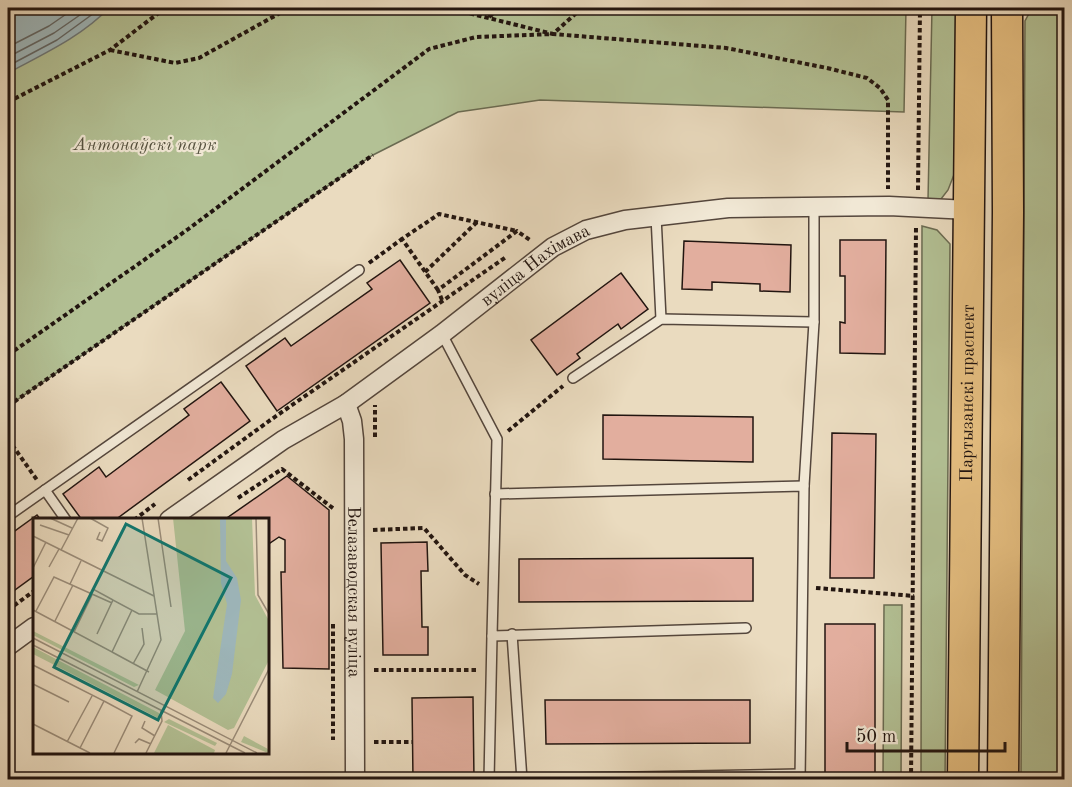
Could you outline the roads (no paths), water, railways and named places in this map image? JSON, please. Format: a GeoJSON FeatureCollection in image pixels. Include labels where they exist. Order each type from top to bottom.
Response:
{"type":"FeatureCollection","features":[{"type":"Feature","properties":{"kind":"main road","name":"Партызанскі праспект"},"geometry":{"type":"LineString","coordinates":[[963,780],[971,8]]}},
{"type":"Feature","properties":{"kind":"main road"},"geometry":{"type":"LineString","coordinates":[[1003,780],[1008,9]]}},
{"type":"Feature","properties":{"kind":"main road"},"geometry":{"type":"LineString","coordinates":[[969,210],[1008,212]]}},
{"type":"Feature","properties":{"kind":"street","name":"вуліца Нахімава"},"geometry":{"type":"LineString","coordinates":[[172,518],[283,440],[346,404],[442,334],[552,247],[586,230],[625,219],[728,208],[814,206],[969,210]]}},
{"type":"Feature","properties":{"kind":"street","name":"Велазаводская вуліца"},"geometry":{"type":"LineString","coordinates":[[346,404],[352,421],[354,439],[355,780]]}},
{"type":"Feature","properties":{"kind":"street"},"geometry":{"type":"LineString","coordinates":[[8,646],[33,628]]}},
{"type":"Feature","properties":{"kind":"lane"},"geometry":{"type":"LineString","coordinates":[[512,634],[522,779],[800,777],[804,486],[814,322],[814,206]]}},
{"type":"Feature","properties":{"kind":"lane"},"geometry":{"type":"LineString","coordinates":[[656,216],[661,319]]}},
{"type":"Feature","properties":{"kind":"lane"},"geometry":{"type":"LineString","coordinates":[[8,516],[359,270]]}},
{"type":"Feature","properties":{"kind":"lane"},"geometry":{"type":"LineString","coordinates":[[573,378],[661,319],[814,322]]}},
{"type":"Feature","properties":{"kind":"lane"},"geometry":{"type":"LineString","coordinates":[[442,334],[497,439],[489,780]]}},
{"type":"Feature","properties":{"kind":"lane"},"geometry":{"type":"LineString","coordinates":[[495,494],[804,486]]}},
{"type":"Feature","properties":{"kind":"lane"},"geometry":{"type":"LineString","coordinates":[[45,490],[65,518]]}},
{"type":"Feature","properties":{"kind":"lane"},"geometry":{"type":"LineString","coordinates":[[492,636],[746,628]]}},
{"type":"Feature","properties":{"kind":"water"},"geometry":{"type":"Polygon","coordinates":[[[8,8],[109,8],[74,36],[8,73],[8,8]]]}},
{"type":"Feature","properties":{"kind":"park label","name":"Антонаўскі парк"},"geometry":{"type":"Point","coordinates":[145,144]}}]}
